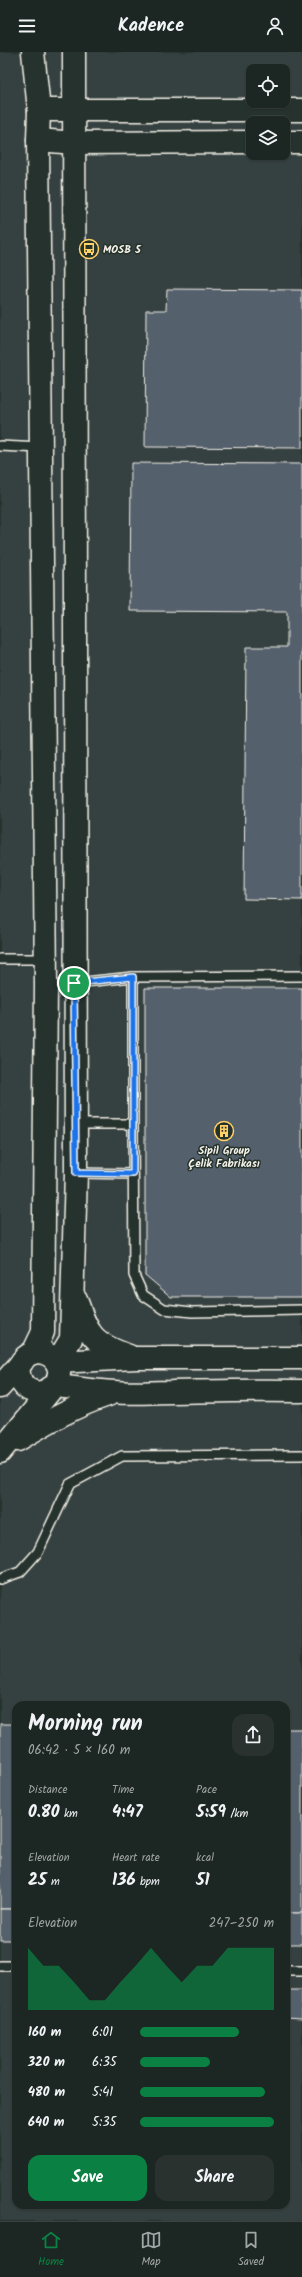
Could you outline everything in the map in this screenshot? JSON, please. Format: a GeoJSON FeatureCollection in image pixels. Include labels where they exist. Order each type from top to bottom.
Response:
{"type":"FeatureCollection","features":[{"type":"Feature","properties":{"kind":"street"},"geometry":{"type":"LineString","coordinates":[[33,52],[39,110],[44,959],[46,984],[43,1332],[19,1374],[24,1386],[30,1390],[42,1392],[54,1386],[115,1392],[302,1391]]}},
{"type":"Feature","properties":{"kind":"street"},"geometry":{"type":"LineString","coordinates":[[57,1362],[71,1339],[77,1124],[74,983],[74,52]]}},
{"type":"Feature","properties":{"kind":"street"},"geometry":{"type":"LineString","coordinates":[[39,110],[302,110]]}},
{"type":"Feature","properties":{"kind":"street"},"geometry":{"type":"LineString","coordinates":[[38,140],[75,143],[246,142]]}},
{"type":"Feature","properties":{"kind":"street"},"geometry":{"type":"LineString","coordinates":[[290,142],[302,142]]}},
{"type":"Feature","properties":{"kind":"street"},"geometry":{"type":"LineString","coordinates":[[46,984],[74,983]]}},
{"type":"Feature","properties":{"kind":"street"},"geometry":{"type":"LineString","coordinates":[[72,1285],[90,1335],[106,1348],[136,1358]]}},
{"type":"Feature","properties":{"kind":"street"},"geometry":{"type":"LineString","coordinates":[[0,1387],[28,1357],[46,1353],[57,1362],[60,1374],[54,1386],[0,1452]]}},
{"type":"Feature","properties":{"kind":"street"},"geometry":{"type":"LineString","coordinates":[[57,1362],[136,1358],[302,1358]]}},
{"type":"Feature","properties":{"kind":"street"},"geometry":{"type":"LineString","coordinates":[[0,1452],[50,1419],[82,1403],[115,1392]]}},
{"type":"Feature","properties":{"kind":"lane"},"geometry":{"type":"LineString","coordinates":[[0,446],[41,448]]}},
{"type":"Feature","properties":{"kind":"lane"},"geometry":{"type":"LineString","coordinates":[[0,959],[44,959]]}},
{"type":"Feature","properties":{"kind":"lane"},"geometry":{"type":"LineString","coordinates":[[74,983],[133,977],[302,976]]}},
{"type":"Feature","properties":{"kind":"lane"},"geometry":{"type":"LineString","coordinates":[[133,977],[134,1275],[143,1295],[164,1309],[192,1312],[302,1310]]}},
{"type":"Feature","properties":{"kind":"lane"},"geometry":{"type":"LineString","coordinates":[[77,1124],[133,1124]]}},
{"type":"Feature","properties":{"kind":"lane"},"geometry":{"type":"LineString","coordinates":[[76,1173],[133,1174]]}},
{"type":"Feature","properties":{"kind":"lane"},"geometry":{"type":"LineString","coordinates":[[0,1579],[20,1572],[38,1552],[70,1484],[122,1456],[302,1455]]}},
{"type":"Feature","properties":{"kind":"lane"},"geometry":{"type":"LineString","coordinates":[[0,1966],[12,1966]]}},
{"type":"Feature","properties":{"kind":"lane"},"geometry":{"type":"LineString","coordinates":[[290,1971],[302,1971]]}},
{"type":"Feature","properties":{"kind":"shaded area"},"geometry":{"type":"Polygon","coordinates":[[[0,52],[302,52],[302,2221],[0,2221],[0,52]]]}},
{"type":"Feature","properties":{"kind":"building"},"geometry":{"type":"Polygon","coordinates":[[[167,289],[302,290],[302,448],[145,447],[146,310],[166,310],[167,289]]]}},
{"type":"Feature","properties":{"kind":"building"},"geometry":{"type":"Polygon","coordinates":[[[131,463],[302,464],[302,900],[244,899],[246,647],[287,647],[287,612],[130,611],[131,463]]]}},
{"type":"Feature","properties":{"kind":"building","name":"Sipil Group Çelik Fabrikası"},"geometry":{"type":"Polygon","coordinates":[[[145,988],[302,988],[302,1297],[171,1297],[145,1275],[145,988]]]}},
{"type":"Feature","properties":{"kind":"building"},"geometry":{"type":"Polygon","coordinates":[[[0,1724],[12,1724],[12,1909],[0,1909],[0,1724]]]}},
{"type":"Feature","properties":{"kind":"building"},"geometry":{"type":"Polygon","coordinates":[[[290,1729],[302,1729],[302,1913],[290,1913],[290,1729]]]}},
{"type":"Feature","properties":{"kind":"building"},"geometry":{"type":"Polygon","coordinates":[[[0,1909],[12,1909],[12,1940],[0,1940],[0,1909]]]}},
{"type":"Feature","properties":{"kind":"building"},"geometry":{"type":"Polygon","coordinates":[[[290,1913],[302,1913],[302,1944],[290,1944],[290,1913]]]}},
{"type":"Feature","properties":{"kind":"building"},"geometry":{"type":"Polygon","coordinates":[[[290,1990],[302,1990],[302,2018],[290,2017],[290,1990]]]}},
{"type":"Feature","properties":{"kind":"place","name":"MOSB 5"},"geometry":{"type":"Point","coordinates":[89,249]}},
{"type":"Feature","properties":{"kind":"place","name":"Sipil Group Çelik Fabrikası"},"geometry":{"type":"Point","coordinates":[224,1131]}},
{"type":"Feature","properties":{"kind":"route"},"geometry":{"type":"LineString","coordinates":[[133,977],[133,1174],[76,1173],[77,1124],[74,983],[133,977]]}}]}
